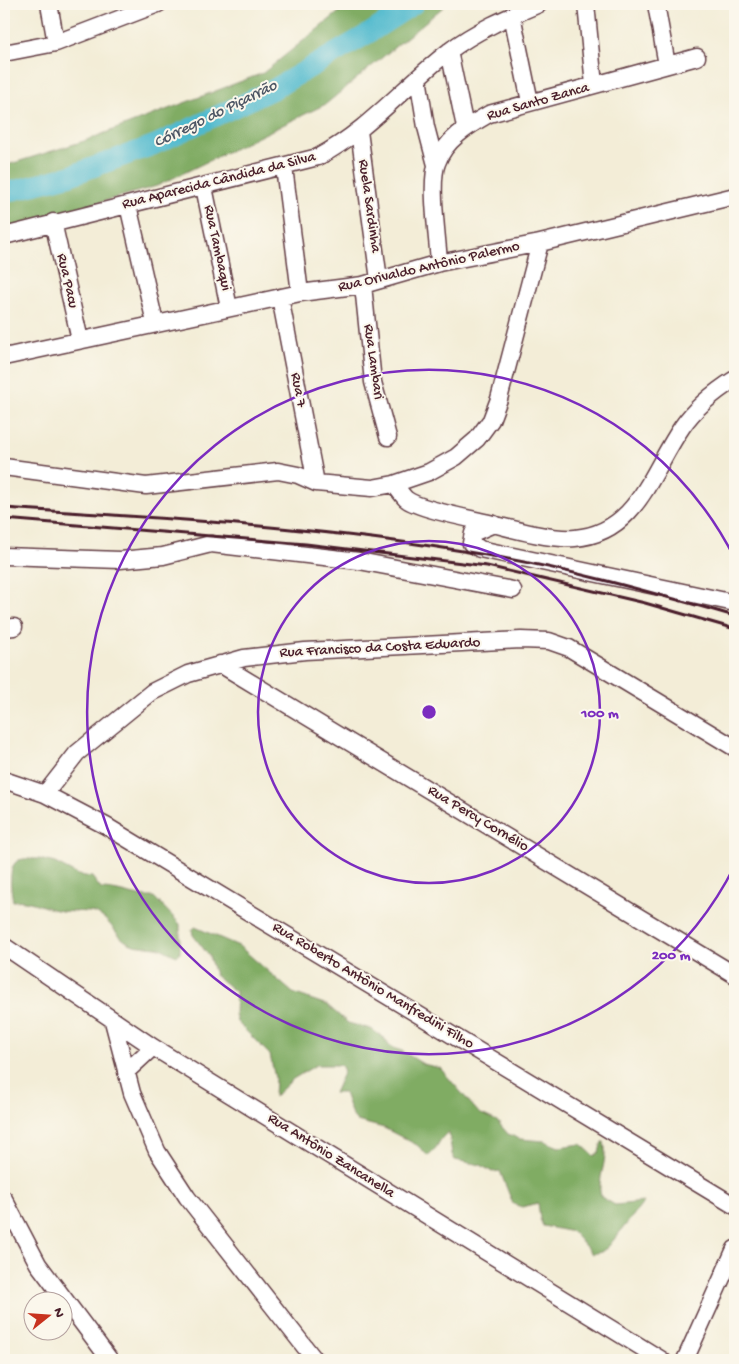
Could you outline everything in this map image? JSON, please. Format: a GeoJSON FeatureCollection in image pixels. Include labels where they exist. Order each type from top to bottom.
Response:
{"type":"FeatureCollection","features":[{"type":"Feature","properties":{"kind":"street"},"geometry":{"type":"LineString","coordinates":[[49,4],[56,44]]}},
{"type":"Feature","properties":{"kind":"street"},"geometry":{"type":"LineString","coordinates":[[4,53],[56,44],[158,4]]}},
{"type":"Feature","properties":{"kind":"street","name":"Rua Aparecida Cândida da Silva"},"geometry":{"type":"LineString","coordinates":[[4,236],[53,222],[204,187],[318,157],[360,131],[449,51],[512,15],[539,4]]}},
{"type":"Feature","properties":{"kind":"street"},"geometry":{"type":"LineString","coordinates":[[586,4],[594,85]]}},
{"type":"Feature","properties":{"kind":"street"},"geometry":{"type":"LineString","coordinates":[[656,4],[667,65]]}},
{"type":"Feature","properties":{"kind":"street"},"geometry":{"type":"LineString","coordinates":[[512,15],[530,102]]}},
{"type":"Feature","properties":{"kind":"street"},"geometry":{"type":"LineString","coordinates":[[449,51],[465,127]]}},
{"type":"Feature","properties":{"kind":"street","name":"Rua Santo Zanca"},"geometry":{"type":"LineString","coordinates":[[439,263],[435,189],[436,165],[443,150],[465,127],[489,114],[697,57]]}},
{"type":"Feature","properties":{"kind":"street"},"geometry":{"type":"LineString","coordinates":[[418,78],[426,127],[436,165]]}},
{"type":"Feature","properties":{"kind":"street","name":"Ruela Sardinha"},"geometry":{"type":"LineString","coordinates":[[360,131],[379,280]]}},
{"type":"Feature","properties":{"kind":"street"},"geometry":{"type":"LineString","coordinates":[[284,167],[300,293]]}},
{"type":"Feature","properties":{"kind":"street","name":"Rua Tambaqui"},"geometry":{"type":"LineString","coordinates":[[204,187],[230,308]]}},
{"type":"Feature","properties":{"kind":"street","name":"Rua Orivaldo Antônio Palermo"},"geometry":{"type":"LineString","coordinates":[[5,352],[80,340],[300,293],[363,285],[439,263],[540,242],[735,196]]}},
{"type":"Feature","properties":{"kind":"street"},"geometry":{"type":"LineString","coordinates":[[128,205],[155,323]]}},
{"type":"Feature","properties":{"kind":"street","name":"Rua Pacu"},"geometry":{"type":"LineString","coordinates":[[53,222],[80,340]]}},
{"type":"Feature","properties":{"kind":"street"},"geometry":{"type":"LineString","coordinates":[[4,467],[146,486],[278,471],[298,475],[316,483],[372,488],[394,484],[430,472],[456,458],[477,439],[491,420],[511,360],[540,242]]}},
{"type":"Feature","properties":{"kind":"street","name":"Rua Lambari"},"geometry":{"type":"LineString","coordinates":[[363,285],[373,382],[388,437]]}},
{"type":"Feature","properties":{"kind":"street","name":"Rua 7"},"geometry":{"type":"LineString","coordinates":[[280,297],[316,483]]}},
{"type":"Feature","properties":{"kind":"street"},"geometry":{"type":"LineString","coordinates":[[394,484],[407,500],[439,511],[494,524],[573,539],[611,529],[630,512],[683,426],[705,403],[735,379]]}},
{"type":"Feature","properties":{"kind":"street"},"geometry":{"type":"LineString","coordinates":[[494,524],[473,533],[471,543],[480,549],[735,603]]}},
{"type":"Feature","properties":{"kind":"street"},"geometry":{"type":"LineString","coordinates":[[4,556],[120,560],[164,556],[211,544],[358,561],[513,590]]}},
{"type":"Feature","properties":{"kind":"street","name":"Rua Francisco da Costa Eduardo"},"geometry":{"type":"LineString","coordinates":[[45,794],[78,753],[152,692],[188,674],[220,664],[244,658],[305,651],[521,640],[549,642],[569,648],[735,748]]}},
{"type":"Feature","properties":{"kind":"street","name":"Rua Percy Cornélio"},"geometry":{"type":"LineString","coordinates":[[220,664],[735,975]]}},
{"type":"Feature","properties":{"kind":"street","name":"Rua Roberto Antônio Manfredini Filho"},"geometry":{"type":"LineString","coordinates":[[4,780],[45,794],[106,826],[735,1206]]}},
{"type":"Feature","properties":{"kind":"street","name":"Rua Antônio Zancanella"},"geometry":{"type":"LineString","coordinates":[[4,946],[153,1047],[662,1360]]}},
{"type":"Feature","properties":{"kind":"street"},"geometry":{"type":"LineString","coordinates":[[113,1021],[132,1094],[148,1133],[186,1197],[315,1360]]}},
{"type":"Feature","properties":{"kind":"street"},"geometry":{"type":"LineString","coordinates":[[126,1072],[153,1047]]}},
{"type":"Feature","properties":{"kind":"street"},"geometry":{"type":"LineString","coordinates":[[4,1199],[38,1264],[110,1360]]}},
{"type":"Feature","properties":{"kind":"street"},"geometry":{"type":"LineString","coordinates":[[685,1360],[735,1249]]}},
{"type":"Feature","properties":{"kind":"green space"},"geometry":{"type":"Polygon","coordinates":[[[349,4],[447,4],[326,104],[157,186],[4,230],[4,166],[84,141],[263,73],[349,4]]]}},
{"type":"Feature","properties":{"kind":"green space"},"geometry":{"type":"Polygon","coordinates":[[[23,859],[39,859],[55,863],[78,875],[92,877],[101,889],[154,897],[180,924],[180,953],[177,956],[160,948],[129,943],[107,921],[95,913],[61,911],[31,902],[13,901],[11,873],[15,863],[23,859]]]}},
{"type":"Feature","properties":{"kind":"green space"},"geometry":{"type":"Polygon","coordinates":[[[195,927],[239,946],[293,993],[327,1005],[348,1023],[371,1029],[384,1038],[390,1047],[402,1051],[423,1064],[440,1068],[479,1113],[497,1121],[508,1134],[520,1139],[544,1141],[559,1147],[581,1144],[594,1156],[599,1152],[602,1142],[604,1142],[605,1156],[600,1183],[601,1197],[615,1205],[644,1202],[608,1247],[601,1252],[592,1254],[573,1232],[543,1226],[538,1203],[522,1207],[513,1204],[500,1171],[492,1172],[481,1165],[455,1160],[452,1154],[449,1132],[442,1137],[434,1151],[428,1156],[417,1145],[384,1128],[357,1121],[352,1115],[344,1093],[334,1093],[344,1071],[341,1065],[316,1065],[293,1079],[274,1097],[275,1078],[270,1055],[237,1022],[235,1014],[236,992],[215,975],[209,956],[193,935],[192,930],[195,927]]]}},
{"type":"Feature","properties":{"kind":"waterway","name":"Córrego do Piçarrão"},"geometry":{"type":"LineString","coordinates":[[4,193],[69,176],[154,145],[272,90],[371,32],[414,4]]}},
{"type":"Feature","properties":{"kind":"railway"},"geometry":{"type":"LineString","coordinates":[[4,508],[306,530],[426,545],[549,567],[735,616]]}},
{"type":"Feature","properties":{"kind":"railway"},"geometry":{"type":"LineString","coordinates":[[4,519],[306,544],[487,566],[645,603],[735,629]]}}]}
